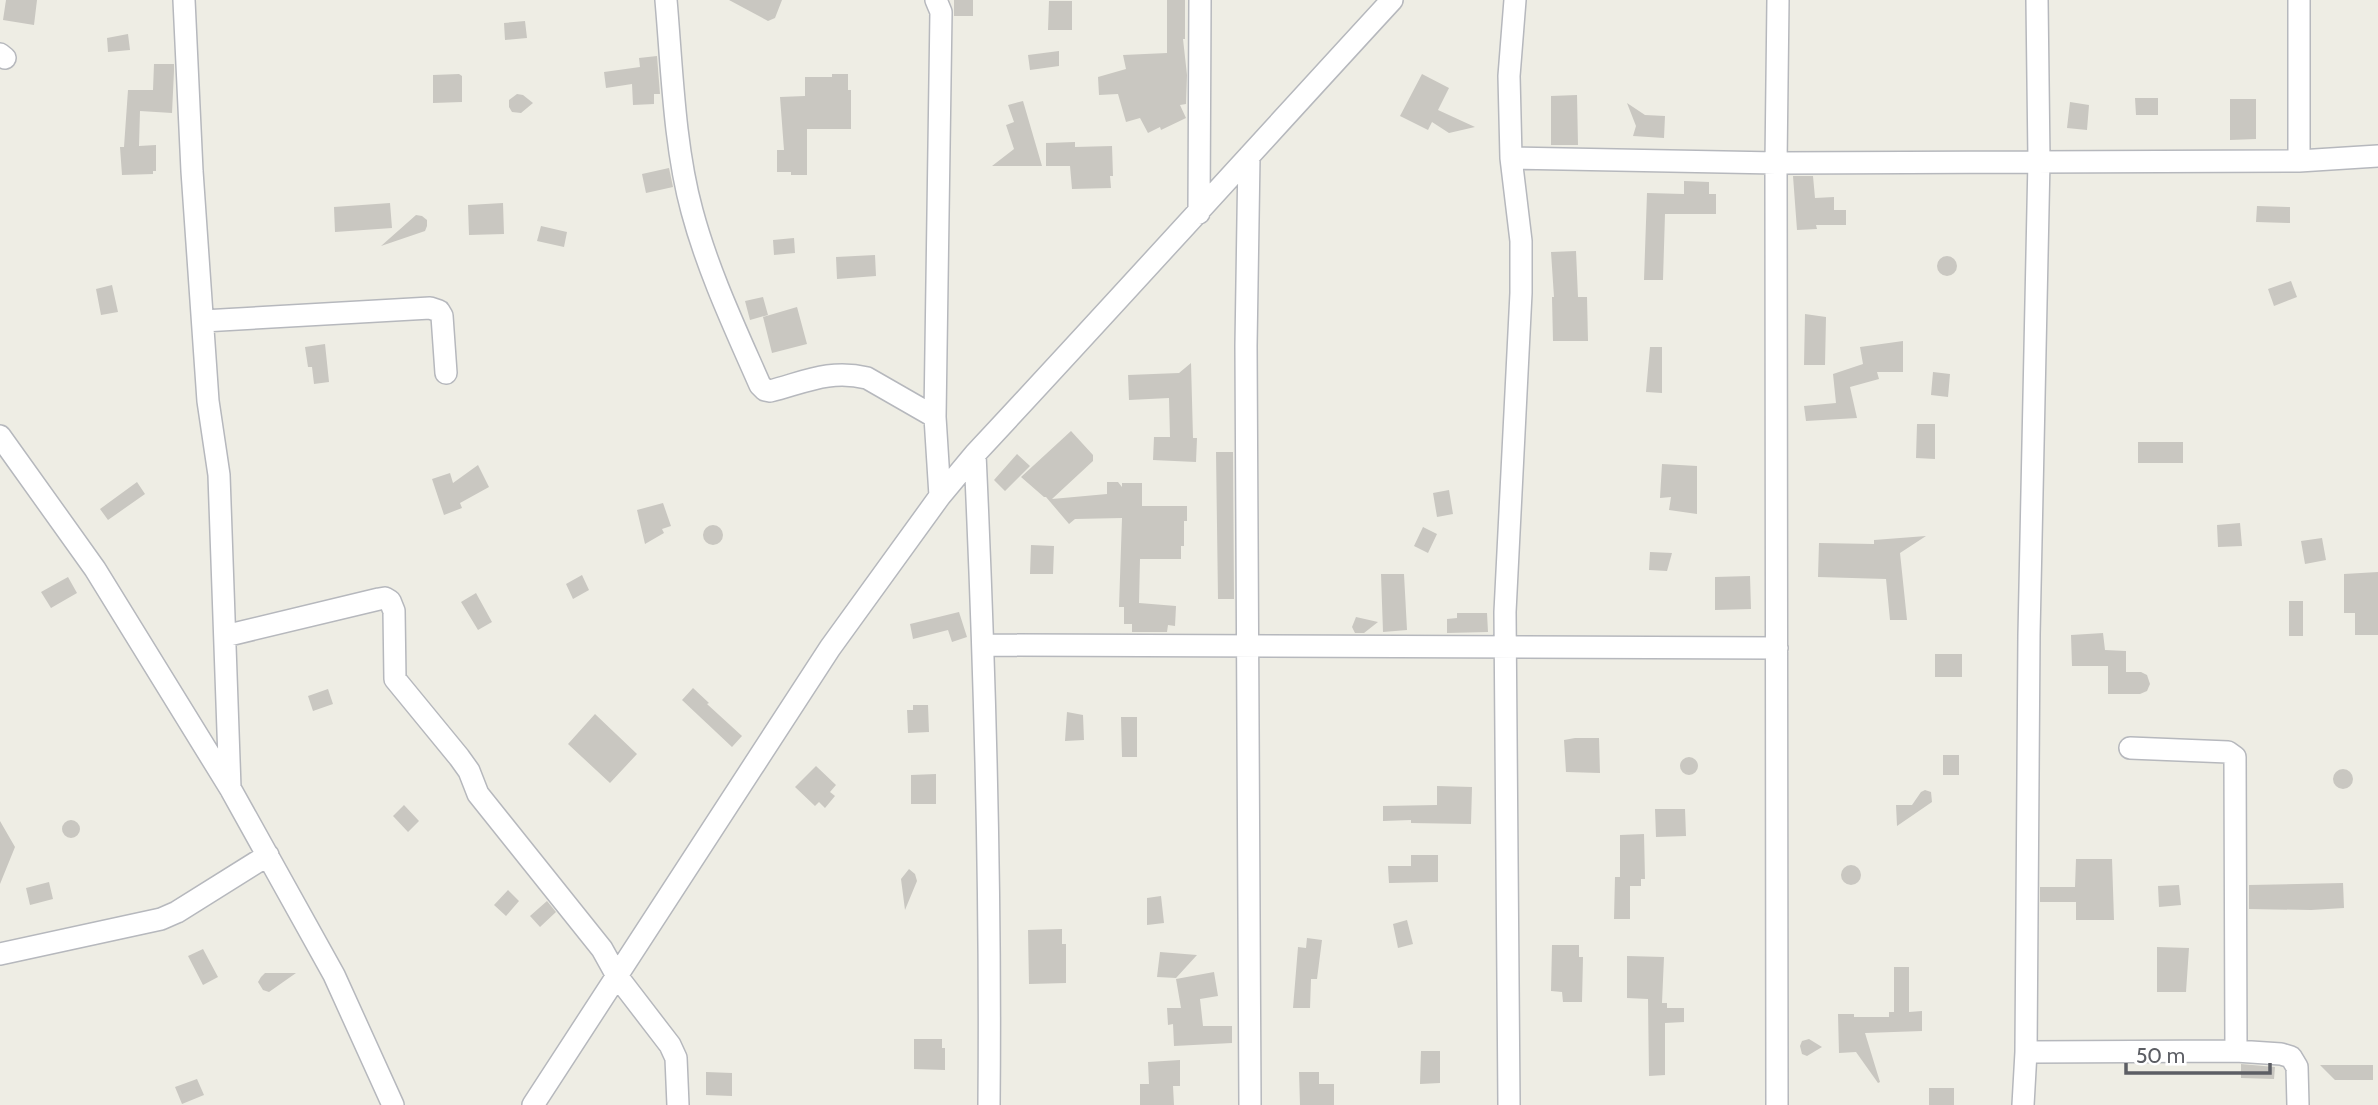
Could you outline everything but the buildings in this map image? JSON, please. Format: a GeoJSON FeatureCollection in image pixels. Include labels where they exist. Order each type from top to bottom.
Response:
{"type":"FeatureCollection","features":[{"type":"Feature","properties":{"kind":"street"},"geometry":{"type":"LineString","coordinates":[[666,0],[682,159],[692,212],[723,303],[760,385],[770,391],[821,376],[857,376],[867,378],[935,417]]}},
{"type":"Feature","properties":{"kind":"street"},"geometry":{"type":"LineString","coordinates":[[1199,213],[1200,0]]}},
{"type":"Feature","properties":{"kind":"street"},"geometry":{"type":"LineString","coordinates":[[533,1105],[830,648],[940,496],[975,454],[1392,0]]}},
{"type":"Feature","properties":{"kind":"street"},"geometry":{"type":"LineString","coordinates":[[1509,1105],[1506,566],[1521,293],[1521,241],[1511,158],[1509,76],[1516,0]]}},
{"type":"Feature","properties":{"kind":"street"},"geometry":{"type":"LineString","coordinates":[[1777,1105],[1778,0]]}},
{"type":"Feature","properties":{"kind":"street"},"geometry":{"type":"LineString","coordinates":[[2023,1105],[2026,1052],[2029,635],[2039,160],[2037,0]]}},
{"type":"Feature","properties":{"kind":"street"},"geometry":{"type":"LineString","coordinates":[[2299,0],[2300,161]]}},
{"type":"Feature","properties":{"kind":"street"},"geometry":{"type":"LineString","coordinates":[[188,2],[208,401],[219,475],[230,788]]}},
{"type":"Feature","properties":{"kind":"street"},"geometry":{"type":"LineString","coordinates":[[940,4],[935,417],[940,496]]}},
{"type":"Feature","properties":{"kind":"street"},"geometry":{"type":"LineString","coordinates":[[1249,156],[1246,346],[1250,1105]]}},
{"type":"Feature","properties":{"kind":"street"},"geometry":{"type":"LineString","coordinates":[[1511,158],[1776,163],[2300,161],[2378,156]]}},
{"type":"Feature","properties":{"kind":"street"},"geometry":{"type":"LineString","coordinates":[[203,321],[430,308],[439,311],[442,316],[446,373]]}},
{"type":"Feature","properties":{"kind":"street"},"geometry":{"type":"LineString","coordinates":[[0,436],[95,569],[230,788],[334,975],[393,1105]]}},
{"type":"Feature","properties":{"kind":"street"},"geometry":{"type":"LineString","coordinates":[[975,454],[984,645],[990,961],[989,1105]]}},
{"type":"Feature","properties":{"kind":"street"},"geometry":{"type":"LineString","coordinates":[[225,636],[379,599],[390,601],[394,611],[395,680],[459,757],[469,771],[478,794],[603,949],[617,976],[670,1045],[676,1058],[678,1105]]}},
{"type":"Feature","properties":{"kind":"street"},"geometry":{"type":"LineString","coordinates":[[984,645],[1777,648]]}},
{"type":"Feature","properties":{"kind":"street"},"geometry":{"type":"LineString","coordinates":[[2130,748],[2228,752],[2235,757],[2236,1051]]}},
{"type":"Feature","properties":{"kind":"street"},"geometry":{"type":"LineString","coordinates":[[0,954],[161,919],[177,912],[268,855]]}},
{"type":"Feature","properties":{"kind":"street"},"geometry":{"type":"LineString","coordinates":[[2026,1052],[2236,1051],[2281,1054],[2291,1057],[2297,1067],[2298,1105]]}}]}
